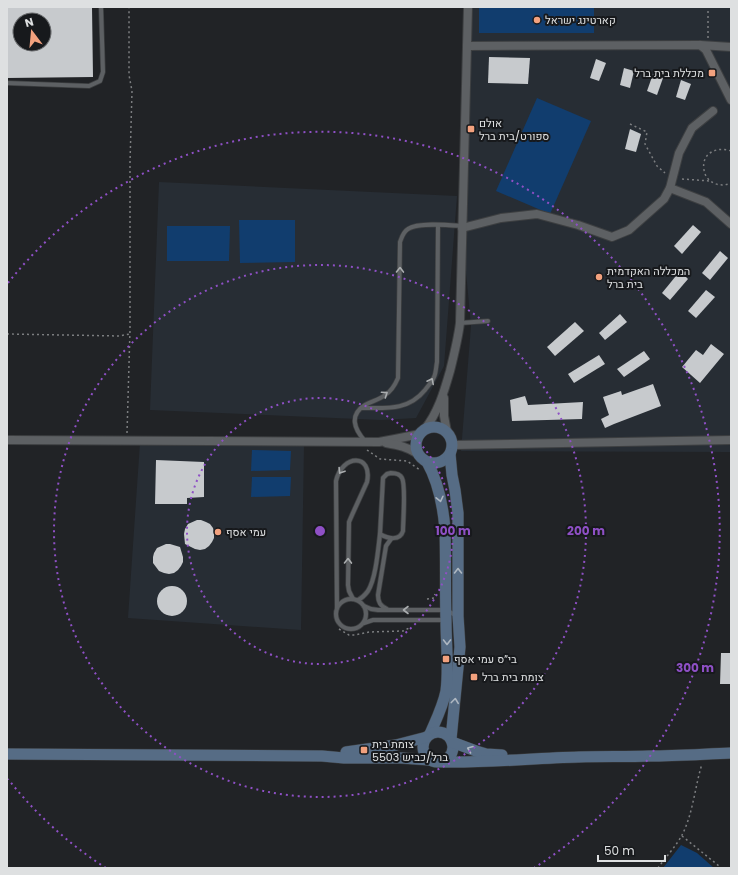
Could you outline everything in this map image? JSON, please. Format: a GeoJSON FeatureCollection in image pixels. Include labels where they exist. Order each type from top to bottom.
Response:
{"type":"FeatureCollection","features":[{"type":"Feature","properties":{"kind":"main road"},"geometry":{"type":"LineString","coordinates":[[451,449],[449,456],[444,460],[433,464],[423,460],[418,454],[416,450],[417,439],[422,432],[429,427],[440,428],[447,432],[452,439],[452,475],[458,513],[458,616],[460,647],[451,741]]}},
{"type":"Feature","properties":{"kind":"main road"},"geometry":{"type":"LineString","coordinates":[[322,756],[396,745],[429,736],[441,710],[446,692],[447,678],[446,529],[436,482],[428,462]]}},
{"type":"Feature","properties":{"kind":"main road"},"geometry":{"type":"LineString","coordinates":[[430,760],[422,749],[423,742],[433,733],[440,732],[446,735],[453,746],[452,752],[443,762]]}},
{"type":"Feature","properties":{"kind":"main road"},"geometry":{"type":"LineString","coordinates":[[451,741],[486,754],[516,759]]}},
{"type":"Feature","properties":{"kind":"main road"},"geometry":{"type":"LineString","coordinates":[[7,754],[322,756],[344,758],[401,758],[430,760],[436,762],[474,762],[505,761],[516,759],[731,753]]}},
{"type":"Feature","properties":{"kind":"street"},"geometry":{"type":"LineString","coordinates":[[7,440],[127,440],[366,445],[422,432],[430,423],[436,412],[444,391],[454,354],[460,323],[468,7]]}},
{"type":"Feature","properties":{"kind":"street"},"geometry":{"type":"LineString","coordinates":[[704,45],[731,100]]}},
{"type":"Feature","properties":{"kind":"street"},"geometry":{"type":"LineString","coordinates":[[467,46],[731,46]]}},
{"type":"Feature","properties":{"kind":"street"},"geometry":{"type":"LineString","coordinates":[[462,227],[501,218],[537,214],[612,236],[629,230],[664,199],[670,188],[680,153],[692,128],[713,110]]}},
{"type":"Feature","properties":{"kind":"street"},"geometry":{"type":"LineString","coordinates":[[670,188],[706,202],[731,224]]}},
{"type":"Feature","properties":{"kind":"street"},"geometry":{"type":"LineString","coordinates":[[444,391],[444,416],[447,432]]}},
{"type":"Feature","properties":{"kind":"street"},"geometry":{"type":"LineString","coordinates":[[451,449],[731,440]]}},
{"type":"Feature","properties":{"kind":"street"},"geometry":{"type":"LineString","coordinates":[[379,442],[404,446],[418,454]]}},
{"type":"Feature","properties":{"kind":"lane"},"geometry":{"type":"LineString","coordinates":[[7,83],[89,86],[100,82],[103,72],[101,7]]}},
{"type":"Feature","properties":{"kind":"lane"},"geometry":{"type":"LineString","coordinates":[[361,408],[388,408],[413,402],[422,395],[434,377],[437,362],[438,225]]}},
{"type":"Feature","properties":{"kind":"lane"},"geometry":{"type":"LineString","coordinates":[[366,445],[356,430],[355,416],[365,405],[384,396],[390,391],[398,378],[400,242],[403,234],[408,229],[416,226],[438,225],[462,227]]}},
{"type":"Feature","properties":{"kind":"lane"},"geometry":{"type":"LineString","coordinates":[[460,323],[488,321]]}},
{"type":"Feature","properties":{"kind":"lane"},"geometry":{"type":"LineString","coordinates":[[354,460],[363,463],[368,472],[368,477],[349,522],[349,591],[364,606],[371,609],[389,610],[458,616],[446,615],[373,620],[364,622],[357,628],[347,629],[339,624],[336,615],[336,481],[342,468],[350,461],[354,460]]}},
{"type":"Feature","properties":{"kind":"lane"},"geometry":{"type":"LineString","coordinates":[[337,608],[344,600],[356,599],[367,593],[372,583],[380,534],[383,478],[387,474],[396,474],[402,478],[404,483],[402,534],[398,537],[388,538],[380,534]]}},
{"type":"Feature","properties":{"kind":"lane"},"geometry":{"type":"LineString","coordinates":[[389,610],[381,605],[378,595],[386,546],[391,538]]}},
{"type":"Feature","properties":{"kind":"lane"},"geometry":{"type":"LineString","coordinates":[[364,606],[367,614],[364,622]]}},
{"type":"Feature","properties":{"kind":"path"},"geometry":{"type":"LineString","coordinates":[[127,440],[130,334],[130,163],[132,91],[129,75],[129,7]]}},
{"type":"Feature","properties":{"kind":"path"},"geometry":{"type":"LineString","coordinates":[[704,45],[708,7]]}},
{"type":"Feature","properties":{"kind":"path"},"geometry":{"type":"LineString","coordinates":[[630,124],[647,132],[645,144],[657,166],[672,178],[710,181]]}},
{"type":"Feature","properties":{"kind":"path"},"geometry":{"type":"LineString","coordinates":[[731,150],[720,148],[714,150],[705,158],[704,164],[706,176],[710,181],[721,185],[731,183]]}},
{"type":"Feature","properties":{"kind":"path"},"geometry":{"type":"LineString","coordinates":[[7,334],[119,336],[130,334]]}},
{"type":"Feature","properties":{"kind":"path"},"geometry":{"type":"LineString","coordinates":[[366,445],[370,453],[380,458],[407,461],[424,473]]}},
{"type":"Feature","properties":{"kind":"path"},"geometry":{"type":"LineString","coordinates":[[428,599],[434,598],[436,593]]}},
{"type":"Feature","properties":{"kind":"path"},"geometry":{"type":"LineString","coordinates":[[339,629],[349,635],[355,635],[370,632],[404,631],[412,627]]}},
{"type":"Feature","properties":{"kind":"path"},"geometry":{"type":"LineString","coordinates":[[658,868],[682,836],[689,818],[698,776],[705,754]]}},
{"type":"Feature","properties":{"kind":"path"},"geometry":{"type":"LineString","coordinates":[[682,836],[720,868]]}},
{"type":"Feature","properties":{"kind":"shaded area","name":"המכללה האקדמית בית ברל"},"geometry":{"type":"Polygon","coordinates":[[[466,7],[731,7],[731,452],[461,451],[471,326],[462,228],[466,7]]]}},
{"type":"Feature","properties":{"kind":"shaded area","name":"קארטינג ישראל"},"geometry":{"type":"Polygon","coordinates":[[[479,7],[594,7],[594,33],[479,33],[479,7]]]}},
{"type":"Feature","properties":{"kind":"shaded area"},"geometry":{"type":"Polygon","coordinates":[[[537,98],[591,121],[550,214],[496,191],[537,98]]]}},
{"type":"Feature","properties":{"kind":"shaded area"},"geometry":{"type":"Polygon","coordinates":[[[159,182],[457,196],[444,366],[416,418],[381,420],[150,410],[159,182]]]}},
{"type":"Feature","properties":{"kind":"shaded area"},"geometry":{"type":"Polygon","coordinates":[[[239,220],[295,220],[295,262],[240,263],[239,220]]]}},
{"type":"Feature","properties":{"kind":"shaded area"},"geometry":{"type":"Polygon","coordinates":[[[167,226],[230,226],[229,261],[167,261],[167,226]]]}},
{"type":"Feature","properties":{"kind":"shaded area","name":"עמי אסף"},"geometry":{"type":"Polygon","coordinates":[[[140,443],[304,445],[301,630],[128,618],[140,443]]]}},
{"type":"Feature","properties":{"kind":"shaded area"},"geometry":{"type":"Polygon","coordinates":[[[252,450],[291,451],[290,470],[251,471],[252,450]]]}},
{"type":"Feature","properties":{"kind":"shaded area"},"geometry":{"type":"Polygon","coordinates":[[[252,477],[291,477],[290,496],[251,497],[252,477]]]}},
{"type":"Feature","properties":{"kind":"shaded area"},"geometry":{"type":"Polygon","coordinates":[[[681,845],[697,853],[714,868],[663,868],[681,845]]]}},
{"type":"Feature","properties":{"kind":"building"},"geometry":{"type":"Polygon","coordinates":[[[7,7],[92,7],[93,77],[7,78],[7,7]]]}},
{"type":"Feature","properties":{"kind":"building"},"geometry":{"type":"Polygon","coordinates":[[[489,57],[530,58],[528,84],[488,83],[489,57]]]}},
{"type":"Feature","properties":{"kind":"building"},"geometry":{"type":"Polygon","coordinates":[[[596,59],[606,63],[599,81],[590,78],[596,59]]]}},
{"type":"Feature","properties":{"kind":"building"},"geometry":{"type":"Polygon","coordinates":[[[624,68],[634,71],[630,88],[620,85],[624,68]]]}},
{"type":"Feature","properties":{"kind":"building"},"geometry":{"type":"Polygon","coordinates":[[[653,74],[663,78],[657,95],[647,91],[653,74]]]}},
{"type":"Feature","properties":{"kind":"building"},"geometry":{"type":"Polygon","coordinates":[[[681,80],[691,84],[685,100],[676,97],[681,80]]]}},
{"type":"Feature","properties":{"kind":"building"},"geometry":{"type":"Polygon","coordinates":[[[630,129],[641,134],[636,152],[625,149],[630,129]]]}},
{"type":"Feature","properties":{"kind":"building"},"geometry":{"type":"Polygon","coordinates":[[[693,225],[701,232],[682,254],[674,246],[693,225]]]}},
{"type":"Feature","properties":{"kind":"building"},"geometry":{"type":"Polygon","coordinates":[[[720,251],[728,258],[710,280],[702,273],[720,251]]]}},
{"type":"Feature","properties":{"kind":"building"},"geometry":{"type":"Polygon","coordinates":[[[680,271],[688,279],[670,300],[662,293],[680,271]]]}},
{"type":"Feature","properties":{"kind":"building"},"geometry":{"type":"Polygon","coordinates":[[[706,290],[715,297],[696,318],[688,311],[706,290]]]}},
{"type":"Feature","properties":{"kind":"building"},"geometry":{"type":"Polygon","coordinates":[[[620,314],[627,322],[605,340],[599,333],[620,314]]]}},
{"type":"Feature","properties":{"kind":"building"},"geometry":{"type":"Polygon","coordinates":[[[575,322],[584,331],[555,356],[547,347],[575,322]]]}},
{"type":"Feature","properties":{"kind":"building"},"geometry":{"type":"Polygon","coordinates":[[[711,344],[724,354],[700,383],[682,367],[696,350],[703,355],[711,344]]]}},
{"type":"Feature","properties":{"kind":"building"},"geometry":{"type":"Polygon","coordinates":[[[644,351],[650,359],[624,377],[617,369],[644,351]]]}},
{"type":"Feature","properties":{"kind":"building"},"geometry":{"type":"Polygon","coordinates":[[[599,355],[605,364],[574,383],[568,374],[599,355]]]}},
{"type":"Feature","properties":{"kind":"building"},"geometry":{"type":"Polygon","coordinates":[[[653,384],[661,406],[605,428],[601,419],[609,415],[603,397],[621,391],[622,395],[653,384]]]}},
{"type":"Feature","properties":{"kind":"building"},"geometry":{"type":"Polygon","coordinates":[[[525,396],[528,405],[583,402],[582,419],[512,421],[510,400],[525,396]]]}},
{"type":"Feature","properties":{"kind":"building"},"geometry":{"type":"Polygon","coordinates":[[[156,460],[204,462],[204,497],[187,498],[187,504],[155,504],[156,460]]]}},
{"type":"Feature","properties":{"kind":"building"},"geometry":{"type":"Polygon","coordinates":[[[197,520],[210,524],[214,533],[214,538],[209,546],[200,550],[185,544],[184,534],[188,524],[197,520]]]}},
{"type":"Feature","properties":{"kind":"building"},"geometry":{"type":"Polygon","coordinates":[[[166,544],[180,547],[183,557],[183,562],[178,570],[169,574],[159,571],[153,563],[154,553],[157,548],[166,544]]]}},
{"type":"Feature","properties":{"kind":"building"},"geometry":{"type":"Polygon","coordinates":[[[172,586],[183,590],[187,601],[183,612],[172,616],[161,612],[157,601],[161,590],[172,586]]]}},
{"type":"Feature","properties":{"kind":"building"},"geometry":{"type":"Polygon","coordinates":[[[721,653],[731,653],[731,684],[720,684],[721,653]]]}},
{"type":"Feature","properties":{"kind":"place","name":"קארטינג ישראל"},"geometry":{"type":"Point","coordinates":[537,20]}},
{"type":"Feature","properties":{"kind":"place","name":"מכללת בית ברל"},"geometry":{"type":"Point","coordinates":[712,73]}},
{"type":"Feature","properties":{"kind":"place","name":"אולם ספורט/בית ברל"},"geometry":{"type":"Point","coordinates":[471,129]}},
{"type":"Feature","properties":{"kind":"place","name":"המכללה האקדמית בית ברל"},"geometry":{"type":"Point","coordinates":[599,277]}},
{"type":"Feature","properties":{"kind":"place","name":"עמי אסף"},"geometry":{"type":"Point","coordinates":[218,532]}},
{"type":"Feature","properties":{"kind":"place","name":"בי״ס עמי אסף"},"geometry":{"type":"Point","coordinates":[446,659]}},
{"type":"Feature","properties":{"kind":"place","name":"צומת בית ברל"},"geometry":{"type":"Point","coordinates":[474,677]}},
{"type":"Feature","properties":{"kind":"place","name":"צומת בית ברל/כביש 5503"},"geometry":{"type":"Point","coordinates":[364,750]}}]}
